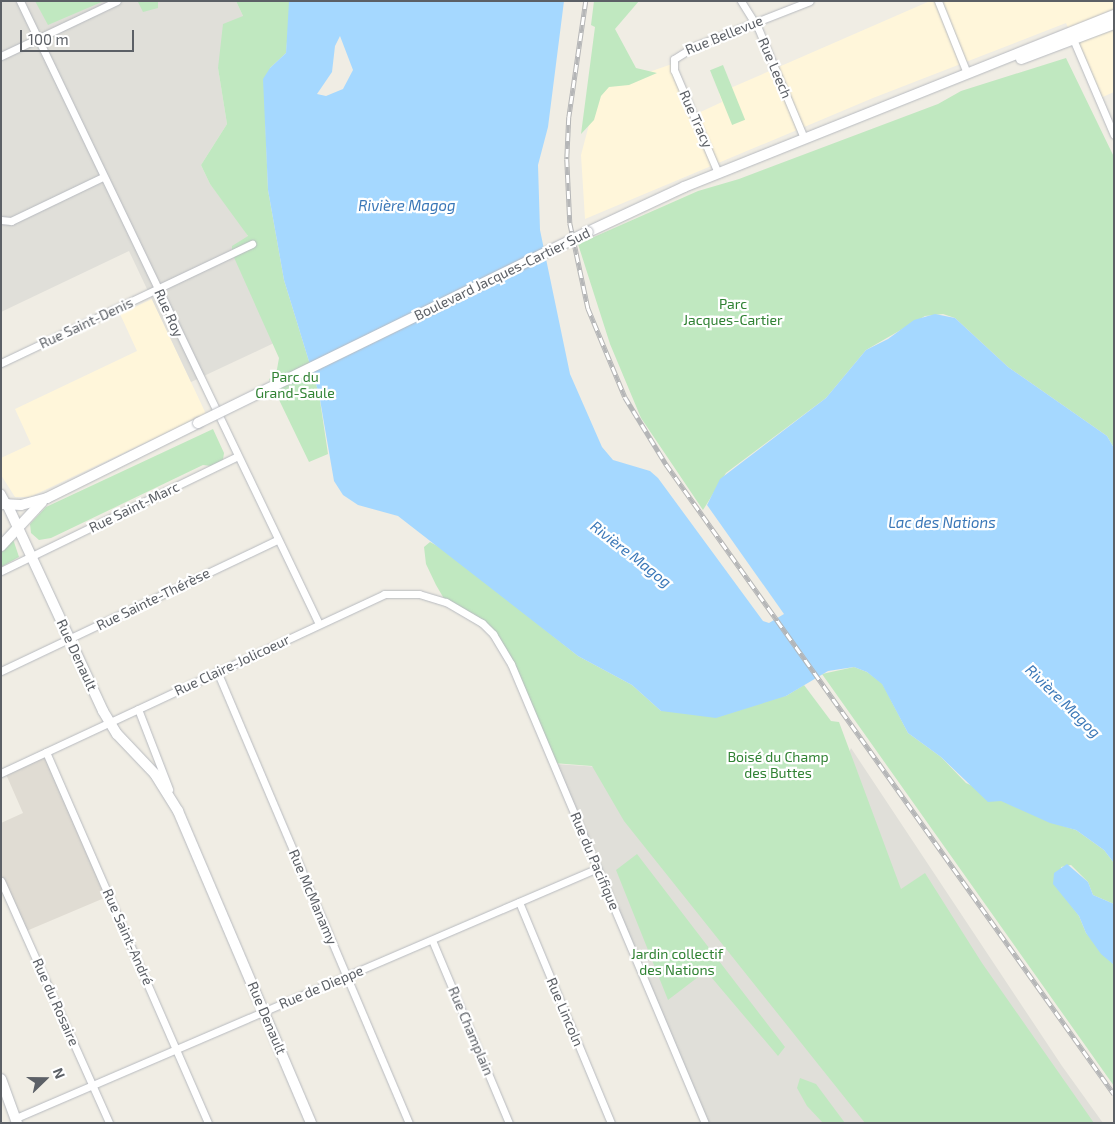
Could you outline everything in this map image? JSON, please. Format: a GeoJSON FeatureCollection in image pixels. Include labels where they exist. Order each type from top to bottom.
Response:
{"type":"FeatureCollection","features":[{"type":"Feature","properties":{"kind":"main road","name":"Boulevard Jacques-Cartier Sud"},"geometry":{"type":"LineString","coordinates":[[4,504],[21,505],[47,498],[588,232],[718,173],[1114,15]]}},
{"type":"Feature","properties":{"kind":"main road","name":"Boulevard Jacques-Cartier Sud"},"geometry":{"type":"LineString","coordinates":[[967,73],[984,74],[1114,24]]}},
{"type":"Feature","properties":{"kind":"main road","name":"Boulevard Jacques-Cartier Sud"},"geometry":{"type":"LineString","coordinates":[[1,546],[18,526],[47,498]]}},
{"type":"Feature","properties":{"kind":"main road","name":"Rue Denault"},"geometry":{"type":"LineString","coordinates":[[4,504],[18,526],[69,639],[110,722],[155,774],[174,804],[264,1011],[310,1123]]}},
{"type":"Feature","properties":{"kind":"main road"},"geometry":{"type":"LineString","coordinates":[[1,1079],[5,1100],[16,1120]]}},
{"type":"Feature","properties":{"kind":"street","name":"Rue Roy"},"geometry":{"type":"LineString","coordinates":[[20,1],[103,177],[159,288],[236,457],[319,624]]}},
{"type":"Feature","properties":{"kind":"street"},"geometry":{"type":"LineString","coordinates":[[1,56],[117,1]]}},
{"type":"Feature","properties":{"kind":"street","name":"Rue Leech"},"geometry":{"type":"LineString","coordinates":[[741,1],[754,23],[804,138]]}},
{"type":"Feature","properties":{"kind":"street","name":"Rue Bellevue"},"geometry":{"type":"LineString","coordinates":[[672,64],[682,52],[810,1]]}},
{"type":"Feature","properties":{"kind":"street"},"geometry":{"type":"LineString","coordinates":[[938,1],[967,73]]}},
{"type":"Feature","properties":{"kind":"street"},"geometry":{"type":"LineString","coordinates":[[1072,39],[1114,136]]}},
{"type":"Feature","properties":{"kind":"street","name":"Rue Tracy"},"geometry":{"type":"LineString","coordinates":[[672,64],[718,173]]}},
{"type":"Feature","properties":{"kind":"street"},"geometry":{"type":"LineString","coordinates":[[1,220],[11,221],[103,177]]}},
{"type":"Feature","properties":{"kind":"street","name":"Rue Saint-Denis"},"geometry":{"type":"LineString","coordinates":[[1,363],[252,244]]}},
{"type":"Feature","properties":{"kind":"street","name":"Rue Saint-Marc"},"geometry":{"type":"LineString","coordinates":[[1,571],[236,457]]}},
{"type":"Feature","properties":{"kind":"street","name":"Rue Denault"},"geometry":{"type":"LineString","coordinates":[[1,493],[4,504]]}},
{"type":"Feature","properties":{"kind":"street","name":"Rue Sainte-Thérèse"},"geometry":{"type":"LineString","coordinates":[[1,671],[277,540]]}},
{"type":"Feature","properties":{"kind":"street","name":"Rue Claire-Jolicoeur"},"geometry":{"type":"LineString","coordinates":[[1,773],[384,594],[398,592],[437,599],[467,613]]}},
{"type":"Feature","properties":{"kind":"street","name":"Rue du Pacifique"},"geometry":{"type":"LineString","coordinates":[[467,613],[493,634],[511,664],[705,1123]]}},
{"type":"Feature","properties":{"kind":"street","name":"Rue McManamy"},"geometry":{"type":"LineString","coordinates":[[217,672],[409,1123]]}},
{"type":"Feature","properties":{"kind":"street","name":"Rue Denault"},"geometry":{"type":"LineString","coordinates":[[138,708],[174,804]]}},
{"type":"Feature","properties":{"kind":"street","name":"Rue Saint-André"},"geometry":{"type":"LineString","coordinates":[[46,752],[178,1049],[208,1123]]}},
{"type":"Feature","properties":{"kind":"street","name":"Rue de Dieppe"},"geometry":{"type":"LineString","coordinates":[[16,1120],[93,1085],[598,868]]}},
{"type":"Feature","properties":{"kind":"street","name":"Rue du Rosaire"},"geometry":{"type":"LineString","coordinates":[[1,882],[109,1123]]}},
{"type":"Feature","properties":{"kind":"street","name":"Rue Lincoln"},"geometry":{"type":"LineString","coordinates":[[519,902],[611,1123]]}},
{"type":"Feature","properties":{"kind":"street","name":"Rue Champlain"},"geometry":{"type":"LineString","coordinates":[[432,940],[509,1123]]}},
{"type":"Feature","properties":{"kind":"shaded area"},"geometry":{"type":"Polygon","coordinates":[[[1,1],[236,1],[243,16],[218,68],[227,124],[201,165],[210,184],[243,227],[252,244],[233,253],[274,343],[191,382],[129,251],[1,312],[1,1]]]}},
{"type":"Feature","properties":{"kind":"shaded area"},"geometry":{"type":"Polygon","coordinates":[[[930,1],[1114,1],[1114,92],[1098,99],[1066,23],[873,98],[585,219],[581,155],[597,94],[609,86],[672,64],[694,115],[722,102],[719,93],[930,1]]]}},
{"type":"Feature","properties":{"kind":"shaded area"},"geometry":{"type":"Polygon","coordinates":[[[152,299],[206,414],[30,497],[15,497],[1,475],[1,458],[31,444],[15,409],[137,351],[120,314],[152,299]]]}},
{"type":"Feature","properties":{"kind":"shaded area"},"geometry":{"type":"Polygon","coordinates":[[[851,748],[1062,1066],[1103,1123],[705,1123],[555,764],[715,775],[818,827],[851,748]]]}},
{"type":"Feature","properties":{"kind":"shaded area"},"geometry":{"type":"Polygon","coordinates":[[[46,752],[109,896],[24,932],[1,881],[1,823],[23,813],[5,772],[46,752]]]}},
{"type":"Feature","properties":{"kind":"green space"},"geometry":{"type":"Polygon","coordinates":[[[35,1],[104,1],[48,25],[35,1]]]}},
{"type":"Feature","properties":{"kind":"green space"},"geometry":{"type":"Polygon","coordinates":[[[158,1],[158,8],[143,12],[138,2],[158,1]]]}},
{"type":"Feature","properties":{"kind":"green space","name":"Parc du Grand-Saule"},"geometry":{"type":"Polygon","coordinates":[[[236,1],[289,1],[286,53],[270,68],[265,114],[268,190],[284,280],[319,394],[328,454],[309,462],[269,379],[276,375],[279,358],[232,253],[232,246],[248,236],[210,184],[201,165],[227,124],[218,68],[223,24],[243,16],[236,1]]]}},
{"type":"Feature","properties":{"kind":"green space"},"geometry":{"type":"Polygon","coordinates":[[[594,1],[639,1],[615,29],[636,68],[657,73],[629,85],[609,87],[601,96],[594,120],[581,134],[595,27],[591,25],[594,1]]]}},
{"type":"Feature","properties":{"kind":"green space","name":"Parc Jacques-Cartier"},"geometry":{"type":"Polygon","coordinates":[[[1066,58],[1114,157],[1114,448],[1107,436],[1008,367],[955,318],[943,314],[925,316],[866,350],[826,398],[726,473],[703,510],[641,418],[610,344],[578,244],[698,191],[739,179],[938,104],[961,91],[1066,58]]]}},
{"type":"Feature","properties":{"kind":"green space"},"geometry":{"type":"Polygon","coordinates":[[[723,65],[745,120],[732,125],[710,70],[723,65]]]}},
{"type":"Feature","properties":{"kind":"green space"},"geometry":{"type":"Polygon","coordinates":[[[213,429],[224,453],[223,460],[211,466],[203,465],[51,538],[39,540],[31,533],[30,524],[46,507],[213,429]]]}},
{"type":"Feature","properties":{"kind":"green space"},"geometry":{"type":"Polygon","coordinates":[[[13,539],[19,557],[1,567],[1,553],[13,539]]]}},
{"type":"Feature","properties":{"kind":"green space","name":"Boisé du Champ des Buttes"},"geometry":{"type":"Polygon","coordinates":[[[430,542],[445,550],[578,656],[632,685],[661,711],[786,696],[804,685],[831,721],[839,722],[901,889],[925,873],[982,963],[1094,1123],[865,1123],[624,821],[592,766],[553,763],[511,664],[493,634],[446,602],[436,585],[426,564],[424,547],[430,542]]]}},
{"type":"Feature","properties":{"kind":"green space"},"geometry":{"type":"Polygon","coordinates":[[[854,667],[867,672],[882,683],[908,733],[941,757],[966,783],[1050,822],[1076,830],[1104,850],[1114,863],[1114,904],[1093,895],[1088,882],[1071,865],[1061,867],[1065,897],[1079,916],[1086,933],[1114,965],[1114,1086],[822,674],[854,667]]]}},
{"type":"Feature","properties":{"kind":"green space","name":"Jardin collectif des Nations"},"geometry":{"type":"Polygon","coordinates":[[[637,854],[785,1047],[778,1056],[706,971],[668,1000],[616,870],[637,854]]]}},
{"type":"Feature","properties":{"kind":"green space"},"geometry":{"type":"Polygon","coordinates":[[[800,1078],[816,1084],[845,1123],[823,1123],[807,1106],[797,1088],[800,1078]]]}},
{"type":"Feature","properties":{"kind":"water"},"geometry":{"type":"Polygon","coordinates":[[[289,1],[564,1],[548,127],[538,165],[540,230],[570,374],[602,447],[613,460],[650,471],[658,478],[763,621],[769,623],[784,614],[707,505],[720,479],[826,398],[866,350],[888,339],[914,320],[935,314],[955,318],[1008,367],[1107,436],[1114,448],[1114,863],[1104,850],[1076,830],[1050,823],[1001,801],[988,802],[941,757],[908,733],[882,684],[867,672],[854,667],[828,671],[786,696],[716,718],[661,711],[632,685],[578,656],[398,516],[358,505],[343,495],[334,481],[319,394],[284,280],[268,190],[263,79],[270,68],[286,53],[289,1]],[[340,36],[335,46],[332,72],[317,94],[326,96],[343,89],[353,70],[340,36]]]}},
{"type":"Feature","properties":{"kind":"water"},"geometry":{"type":"Polygon","coordinates":[[[1067,864],[1088,882],[1093,895],[1114,904],[1114,965],[1101,954],[1086,933],[1079,916],[1053,884],[1054,873],[1067,864]]]}},
{"type":"Feature","properties":{"kind":"railway"},"geometry":{"type":"LineString","coordinates":[[586,1],[569,117],[567,159],[570,223],[588,308],[625,397],[666,464],[1114,1094]]}},
{"type":"Feature","properties":{"kind":"water label","name":"Rivière Magog"},"geometry":{"type":"Point","coordinates":[407,206]}},
{"type":"Feature","properties":{"kind":"water label","name":"Lac des Nations"},"geometry":{"type":"Point","coordinates":[942,523]}},
{"type":"Feature","properties":{"kind":"water label","name":"Rivière Magog"},"geometry":{"type":"Point","coordinates":[631,554]}},
{"type":"Feature","properties":{"kind":"water label","name":"Rivière Magog"},"geometry":{"type":"Point","coordinates":[1063,701]}}]}
